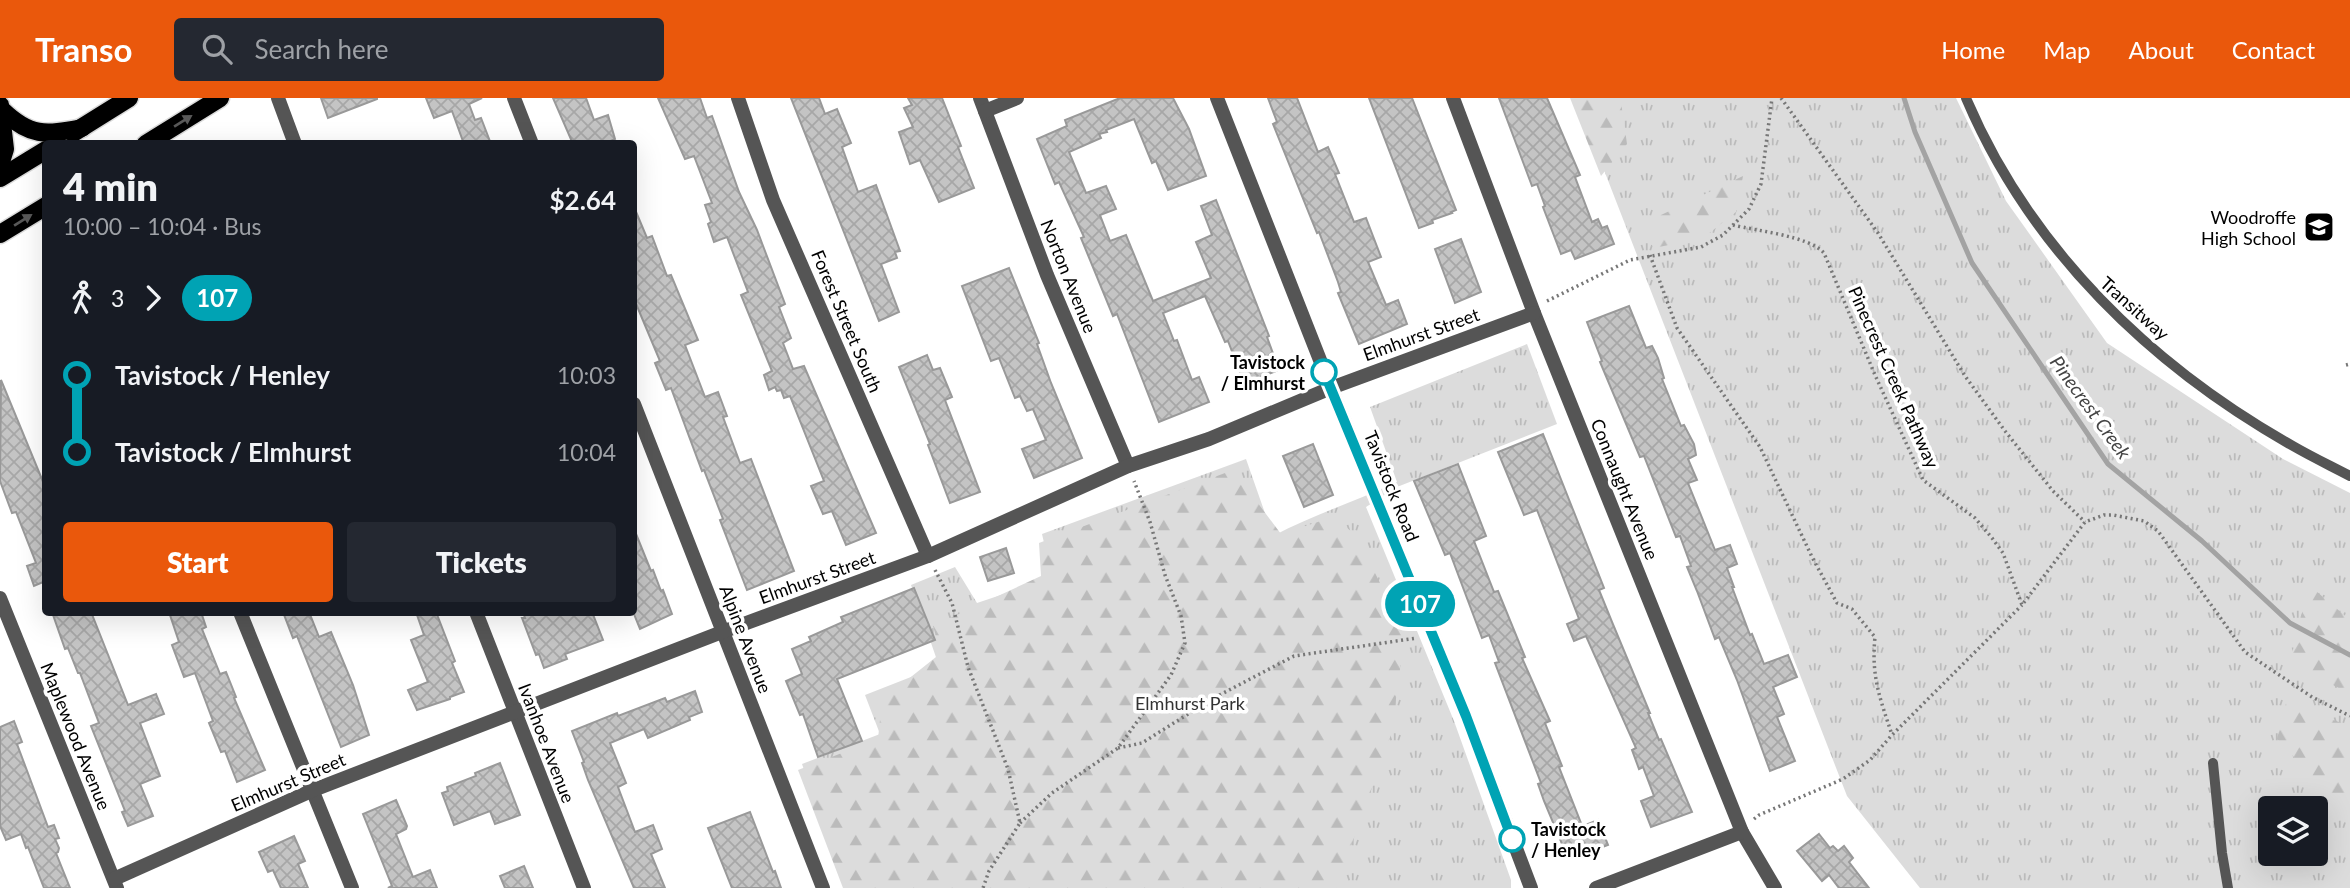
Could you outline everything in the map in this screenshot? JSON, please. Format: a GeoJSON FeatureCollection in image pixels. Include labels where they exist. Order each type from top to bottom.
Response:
{"type":"FeatureCollection","features":[{"type":"Feature","properties":{"kind":"main road"},"geometry":{"type":"LineString","coordinates":[[62,140],[129,98]]}},
{"type":"Feature","properties":{"kind":"main road"},"geometry":{"type":"LineString","coordinates":[[152,140],[220,98]]}},
{"type":"Feature","properties":{"kind":"main road"},"geometry":{"type":"LineString","coordinates":[[1,108],[20,126],[37,133],[82,128]]}},
{"type":"Feature","properties":{"kind":"main road"},"geometry":{"type":"LineString","coordinates":[[0,165],[5,149],[1,108]]}},
{"type":"Feature","properties":{"kind":"main road"},"geometry":{"type":"LineString","coordinates":[[0,178],[42,152]]}},
{"type":"Feature","properties":{"kind":"main road"},"geometry":{"type":"LineString","coordinates":[[0,234],[42,208]]}},
{"type":"Feature","properties":{"kind":"street"},"geometry":{"type":"LineString","coordinates":[[278,98],[294,140]]}},
{"type":"Feature","properties":{"kind":"street"},"geometry":{"type":"LineString","coordinates":[[514,98],[530,140]]}},
{"type":"Feature","properties":{"kind":"street","name":"Forest Street South"},"geometry":{"type":"LineString","coordinates":[[738,98],[773,200],[928,556]]}},
{"type":"Feature","properties":{"kind":"street"},"geometry":{"type":"LineString","coordinates":[[982,104],[1017,98]]}},
{"type":"Feature","properties":{"kind":"street","name":"Tavistock Road"},"geometry":{"type":"LineString","coordinates":[[1217,98],[1331,388],[1471,728],[1531,888]]}},
{"type":"Feature","properties":{"kind":"street","name":"Connaught Avenue"},"geometry":{"type":"LineString","coordinates":[[1453,98],[1533,311],[1742,832],[1775,888]]}},
{"type":"Feature","properties":{"kind":"street","name":"Norton Avenue"},"geometry":{"type":"LineString","coordinates":[[982,104],[1047,275],[1128,466]]}},
{"type":"Feature","properties":{"kind":"street","name":"Elmhurst Street"},"geometry":{"type":"LineString","coordinates":[[115,883],[311,791],[722,632],[928,556],[1128,466],[1209,439],[1331,388],[1533,311]]}},
{"type":"Feature","properties":{"kind":"street","name":"Alpine Avenue"},"geometry":{"type":"LineString","coordinates":[[637,412],[823,888]]}},
{"type":"Feature","properties":{"kind":"street","name":"Maplewood Avenue"},"geometry":{"type":"LineString","coordinates":[[0,598],[115,883]]}},
{"type":"Feature","properties":{"kind":"street"},"geometry":{"type":"LineString","coordinates":[[242,616],[352,888]]}},
{"type":"Feature","properties":{"kind":"street","name":"Ivanhoe Avenue"},"geometry":{"type":"LineString","coordinates":[[478,616],[584,888]]}},
{"type":"Feature","properties":{"kind":"street"},"geometry":{"type":"LineString","coordinates":[[1596,888],[1742,832]]}},
{"type":"Feature","properties":{"kind":"lane","name":"Transitway"},"geometry":{"type":"LineString","coordinates":[[1966,98],[1991,152],[2013,188],[2048,241],[2090,290],[2165,356],[2224,402],[2294,447],[2350,476]]}},
{"type":"Feature","properties":{"kind":"lane"},"geometry":{"type":"LineString","coordinates":[[2213,763],[2228,888]]}},
{"type":"Feature","properties":{"kind":"path"},"geometry":{"type":"LineString","coordinates":[[1533,311],[1630,260],[1701,247],[1723,235],[1749,209],[1761,184],[1772,98]]}},
{"type":"Feature","properties":{"kind":"path"},"geometry":{"type":"LineString","coordinates":[[1781,98],[1878,233],[1981,398],[2053,491],[2085,522]]}},
{"type":"Feature","properties":{"kind":"path","name":"Pinecrest Creek Pathway"},"geometry":{"type":"LineString","coordinates":[[1733,225],[1805,242],[1817,246],[1824,253],[1923,480],[1975,518],[1992,538],[2003,553],[2022,605]]}},
{"type":"Feature","properties":{"kind":"path"},"geometry":{"type":"LineString","coordinates":[[1650,255],[1677,327],[1760,447],[1837,603],[1852,609],[1875,637],[1872,660],[1874,679],[1892,735]]}},
{"type":"Feature","properties":{"kind":"path"},"geometry":{"type":"LineString","coordinates":[[983,888],[989,871],[1020,822],[1052,793],[1118,748],[1171,676],[1185,643],[1181,616],[1164,575],[1141,496],[1128,466]]}},
{"type":"Feature","properties":{"kind":"path"},"geometry":{"type":"LineString","coordinates":[[1742,832],[1759,815],[1843,779],[1870,760],[2022,605],[2085,522],[2104,515],[2151,524],[2245,652],[2312,697],[2350,716]]}},
{"type":"Feature","properties":{"kind":"path"},"geometry":{"type":"LineString","coordinates":[[928,556],[952,603],[968,667],[1008,769],[1020,822]]}},
{"type":"Feature","properties":{"kind":"path"},"geometry":{"type":"LineString","coordinates":[[1118,748],[1142,743],[1212,699],[1294,656],[1433,635]]}},
{"type":"Feature","properties":{"kind":"green space"},"geometry":{"type":"Polygon","coordinates":[[[1570,98],[1623,98],[1621,102],[1627,144],[1601,176],[1570,98]]]}},
{"type":"Feature","properties":{"kind":"green space"},"geometry":{"type":"Polygon","coordinates":[[[1576,98],[1956,98],[2006,201],[2107,343],[2283,459],[2350,493],[2350,888],[1920,888],[1847,796],[1576,98]]]}},
{"type":"Feature","properties":{"kind":"green space"},"geometry":{"type":"Polygon","coordinates":[[[1743,176],[1736,212],[1703,238],[1654,248],[1649,241],[1661,215],[1743,176]]]}},
{"type":"Feature","properties":{"kind":"green space","name":"Elmhurst Park"},"geometry":{"type":"Polygon","coordinates":[[[1527,344],[1557,424],[1397,487],[1366,507],[1454,721],[1511,880],[1511,888],[845,888],[802,764],[880,734],[865,695],[939,666],[911,585],[955,567],[977,603],[1052,578],[1042,534],[1246,459],[1273,536],[1397,482],[1370,407],[1527,344]]]}},
{"type":"Feature","properties":{"kind":"green space","name":"Elmhurst Park"},"geometry":{"type":"Polygon","coordinates":[[[1233,470],[1281,534],[1333,517],[1356,535],[1405,633],[1391,735],[1336,888],[843,888],[798,770],[878,739],[882,700],[941,653],[933,626],[1041,576],[1039,543],[1233,470]]]}},
{"type":"Feature","properties":{"kind":"green space"},"geometry":{"type":"Polygon","coordinates":[[[2309,585],[2350,620],[2350,694],[2290,662],[2309,585]]]}},
{"type":"Feature","properties":{"kind":"green space"},"geometry":{"type":"Polygon","coordinates":[[[2286,703],[2350,726],[2350,817],[2277,739],[2286,703]]]}},
{"type":"Feature","properties":{"kind":"building"},"geometry":{"type":"Polygon","coordinates":[[[321,98],[377,98],[377,99],[328,118],[321,98]]]}},
{"type":"Feature","properties":{"kind":"building"},"geometry":{"type":"Polygon","coordinates":[[[426,98],[482,98],[469,104],[475,120],[481,118],[489,140],[463,140],[452,111],[434,118],[426,98]]]}},
{"type":"Feature","properties":{"kind":"building"},"geometry":{"type":"Polygon","coordinates":[[[553,98],[586,98],[594,120],[608,115],[615,139],[571,140],[553,98]]]}},
{"type":"Feature","properties":{"kind":"building"},"geometry":{"type":"Polygon","coordinates":[[[658,98],[700,98],[707,118],[712,116],[739,192],[757,230],[785,304],[779,307],[791,338],[783,343],[793,369],[804,366],[876,533],[846,545],[832,511],[823,514],[811,486],[824,481],[790,396],[784,398],[781,390],[777,391],[775,387],[769,390],[764,375],[772,371],[741,295],[748,292],[727,237],[714,242],[705,205],[712,203],[694,156],[685,159],[658,98]]]}},
{"type":"Feature","properties":{"kind":"building"},"geometry":{"type":"Polygon","coordinates":[[[791,98],[819,98],[825,114],[837,109],[851,143],[842,147],[858,192],[876,185],[900,251],[895,252],[897,258],[881,264],[899,312],[879,321],[791,98]]]}},
{"type":"Feature","properties":{"kind":"building"},"geometry":{"type":"Polygon","coordinates":[[[908,98],[942,98],[974,188],[939,202],[920,160],[910,164],[899,132],[913,127],[904,108],[912,105],[908,98]]]}},
{"type":"Feature","properties":{"kind":"building"},"geometry":{"type":"Polygon","coordinates":[[[1120,98],[1173,98],[1189,129],[1206,176],[1168,190],[1156,161],[1152,163],[1134,119],[1106,130],[1107,132],[1099,134],[1101,138],[1069,152],[1086,193],[1106,186],[1116,209],[1100,215],[1110,241],[1126,235],[1153,301],[1211,278],[1196,242],[1212,235],[1201,206],[1216,200],[1269,336],[1267,337],[1279,370],[1244,383],[1228,341],[1225,342],[1205,296],[1163,313],[1174,341],[1177,340],[1192,380],[1199,377],[1209,402],[1159,422],[1117,314],[1113,316],[1081,238],[1084,237],[1059,182],[1055,184],[1037,139],[1067,126],[1065,120],[1120,98]]]}},
{"type":"Feature","properties":{"kind":"building"},"geometry":{"type":"Polygon","coordinates":[[[1268,98],[1297,98],[1318,152],[1328,147],[1339,173],[1335,174],[1354,222],[1366,218],[1381,257],[1368,262],[1386,305],[1398,300],[1407,324],[1359,344],[1338,293],[1341,292],[1338,282],[1319,232],[1317,233],[1273,124],[1277,122],[1268,98]]]}},
{"type":"Feature","properties":{"kind":"building"},"geometry":{"type":"Polygon","coordinates":[[[1369,98],[1412,98],[1456,210],[1452,213],[1419,228],[1369,98]]]}},
{"type":"Feature","properties":{"kind":"building"},"geometry":{"type":"Polygon","coordinates":[[[1499,98],[1547,98],[1580,175],[1575,177],[1592,222],[1598,219],[1602,228],[1607,226],[1614,244],[1575,259],[1571,250],[1561,254],[1537,184],[1532,186],[1499,98]]]}},
{"type":"Feature","properties":{"kind":"building"},"geometry":{"type":"Polygon","coordinates":[[[637,214],[647,238],[652,236],[667,276],[671,275],[698,340],[685,345],[705,397],[718,392],[727,416],[723,417],[740,463],[751,459],[794,571],[747,590],[720,520],[723,519],[671,388],[666,390],[655,363],[660,361],[637,306],[637,214]]]}},
{"type":"Feature","properties":{"kind":"building"},"geometry":{"type":"Polygon","coordinates":[[[1461,239],[1481,292],[1455,303],[1435,249],[1461,239]]]}},
{"type":"Feature","properties":{"kind":"building"},"geometry":{"type":"Polygon","coordinates":[[[1009,268],[1082,458],[1034,478],[1022,449],[1046,440],[1033,409],[1027,411],[1020,396],[1015,398],[999,358],[991,361],[962,286],[1009,268]]]}},
{"type":"Feature","properties":{"kind":"building"},"geometry":{"type":"Polygon","coordinates":[[[1629,306],[1646,348],[1652,346],[1658,358],[1664,378],[1662,379],[1681,426],[1684,425],[1694,444],[1696,455],[1688,459],[1697,480],[1688,483],[1715,550],[1730,545],[1737,564],[1727,568],[1750,635],[1752,634],[1764,664],[1788,655],[1797,677],[1773,687],[1784,714],[1777,717],[1795,761],[1770,771],[1737,680],[1719,637],[1715,639],[1687,567],[1691,566],[1680,536],[1676,537],[1644,456],[1640,457],[1600,362],[1602,361],[1587,322],[1629,306]]]}},
{"type":"Feature","properties":{"kind":"building"},"geometry":{"type":"Polygon","coordinates":[[[927,355],[933,370],[940,368],[952,397],[945,400],[980,492],[950,503],[899,367],[927,355]]]}},
{"type":"Feature","properties":{"kind":"building"},"geometry":{"type":"Polygon","coordinates":[[[1,380],[42,479],[42,582],[34,586],[27,566],[36,563],[16,512],[12,513],[0,481],[1,380]]]}},
{"type":"Feature","properties":{"kind":"building"},"geometry":{"type":"Polygon","coordinates":[[[1543,434],[1604,588],[1599,590],[1659,740],[1661,739],[1692,812],[1651,827],[1641,801],[1654,796],[1643,767],[1639,769],[1632,750],[1636,748],[1586,636],[1574,641],[1567,624],[1579,619],[1537,510],[1524,515],[1498,452],[1543,434]]]}},
{"type":"Feature","properties":{"kind":"building"},"geometry":{"type":"Polygon","coordinates":[[[1313,444],[1333,495],[1304,507],[1283,456],[1313,444]]]}},
{"type":"Feature","properties":{"kind":"building"},"geometry":{"type":"Polygon","coordinates":[[[1458,464],[1486,536],[1474,541],[1494,592],[1498,591],[1525,657],[1522,658],[1550,721],[1545,723],[1581,823],[1583,826],[1598,820],[1608,845],[1587,853],[1586,849],[1567,856],[1544,801],[1538,784],[1541,783],[1495,663],[1499,662],[1489,635],[1482,638],[1450,553],[1445,555],[1414,481],[1458,464]]]}},
{"type":"Feature","properties":{"kind":"building"},"geometry":{"type":"Polygon","coordinates":[[[637,536],[672,614],[640,629],[635,616],[637,616],[637,536]]]}},
{"type":"Feature","properties":{"kind":"building"},"geometry":{"type":"Polygon","coordinates":[[[1006,548],[1014,573],[988,581],[980,557],[1006,548]]]}},
{"type":"Feature","properties":{"kind":"building"},"geometry":{"type":"Polygon","coordinates":[[[914,588],[935,640],[837,679],[862,741],[818,757],[803,714],[800,715],[786,681],[802,674],[792,649],[811,641],[809,637],[843,622],[841,617],[914,588]]]}},
{"type":"Feature","properties":{"kind":"building"},"geometry":{"type":"Polygon","coordinates":[[[53,616],[93,616],[128,705],[156,694],[164,714],[140,723],[160,776],[140,784],[153,816],[128,826],[122,812],[125,811],[91,726],[99,723],[80,673],[68,648],[65,649],[53,616]]]}},
{"type":"Feature","properties":{"kind":"building"},"geometry":{"type":"Polygon","coordinates":[[[170,616],[202,616],[206,627],[202,629],[220,674],[226,672],[236,697],[234,698],[265,770],[237,782],[225,751],[221,752],[209,723],[213,721],[195,673],[184,677],[172,645],[179,642],[170,616]]]}},
{"type":"Feature","properties":{"kind":"building"},"geometry":{"type":"Polygon","coordinates":[[[285,616],[311,616],[319,637],[331,632],[353,685],[369,735],[341,747],[297,636],[293,638],[285,616]]]}},
{"type":"Feature","properties":{"kind":"building"},"geometry":{"type":"Polygon","coordinates":[[[417,616],[438,616],[464,692],[417,710],[408,690],[428,682],[411,640],[424,635],[417,616]]]}},
{"type":"Feature","properties":{"kind":"building"},"geometry":{"type":"Polygon","coordinates":[[[524,616],[594,616],[603,640],[565,654],[567,659],[544,668],[522,618],[524,616]]]}},
{"type":"Feature","properties":{"kind":"building"},"geometry":{"type":"Polygon","coordinates":[[[695,691],[702,712],[689,717],[690,720],[648,738],[644,729],[610,743],[626,783],[618,787],[635,832],[653,825],[662,849],[651,854],[665,888],[634,888],[588,780],[572,731],[617,713],[618,716],[665,698],[667,702],[695,691]]]}},
{"type":"Feature","properties":{"kind":"building"},"geometry":{"type":"Polygon","coordinates":[[[14,721],[22,742],[17,744],[48,827],[54,825],[59,838],[55,839],[59,848],[56,853],[70,888],[44,888],[21,834],[6,840],[0,826],[0,727],[14,721]]]}},
{"type":"Feature","properties":{"kind":"building"},"geometry":{"type":"Polygon","coordinates":[[[500,763],[520,815],[495,824],[490,811],[454,825],[442,793],[448,791],[447,787],[500,763]]]}},
{"type":"Feature","properties":{"kind":"building"},"geometry":{"type":"Polygon","coordinates":[[[396,800],[407,826],[396,834],[413,877],[430,870],[437,888],[388,888],[392,886],[363,814],[396,800]]]}},
{"type":"Feature","properties":{"kind":"building"},"geometry":{"type":"Polygon","coordinates":[[[750,812],[781,888],[732,888],[708,828],[750,812]]]}},
{"type":"Feature","properties":{"kind":"building"},"geometry":{"type":"Polygon","coordinates":[[[1819,834],[1830,848],[1833,846],[1838,851],[1844,846],[1853,858],[1849,862],[1869,888],[1839,888],[1829,875],[1822,881],[1797,851],[1819,834]]]}},
{"type":"Feature","properties":{"kind":"building"},"geometry":{"type":"Polygon","coordinates":[[[294,836],[305,861],[298,864],[308,888],[281,888],[273,870],[268,872],[259,852],[294,836]]]}},
{"type":"Feature","properties":{"kind":"building"},"geometry":{"type":"Polygon","coordinates":[[[524,866],[533,888],[505,888],[500,876],[524,866]]]}},
{"type":"Feature","properties":{"kind":"waterway","name":"Pinecrest Creek"},"geometry":{"type":"LineString","coordinates":[[1904,98],[1915,132],[1972,263],[2108,464],[2202,541],[2290,623],[2350,655]]}},
{"type":"Feature","properties":{"kind":"bus line","name":"107"},"geometry":{"type":"LineString","coordinates":[[1324,372],[1466,716],[1512,839]]}},
{"type":"Feature","properties":{"kind":"place","name":"Woodroffe High School"},"geometry":{"type":"Point","coordinates":[2319,227]}},
{"type":"Feature","properties":{"kind":"place","name":"Tavistock / Elmhurst"},"geometry":{"type":"Point","coordinates":[1324,372]}},
{"type":"Feature","properties":{"kind":"place","name":"Tavistock / Henley"},"geometry":{"type":"Point","coordinates":[1512,839]}}]}
